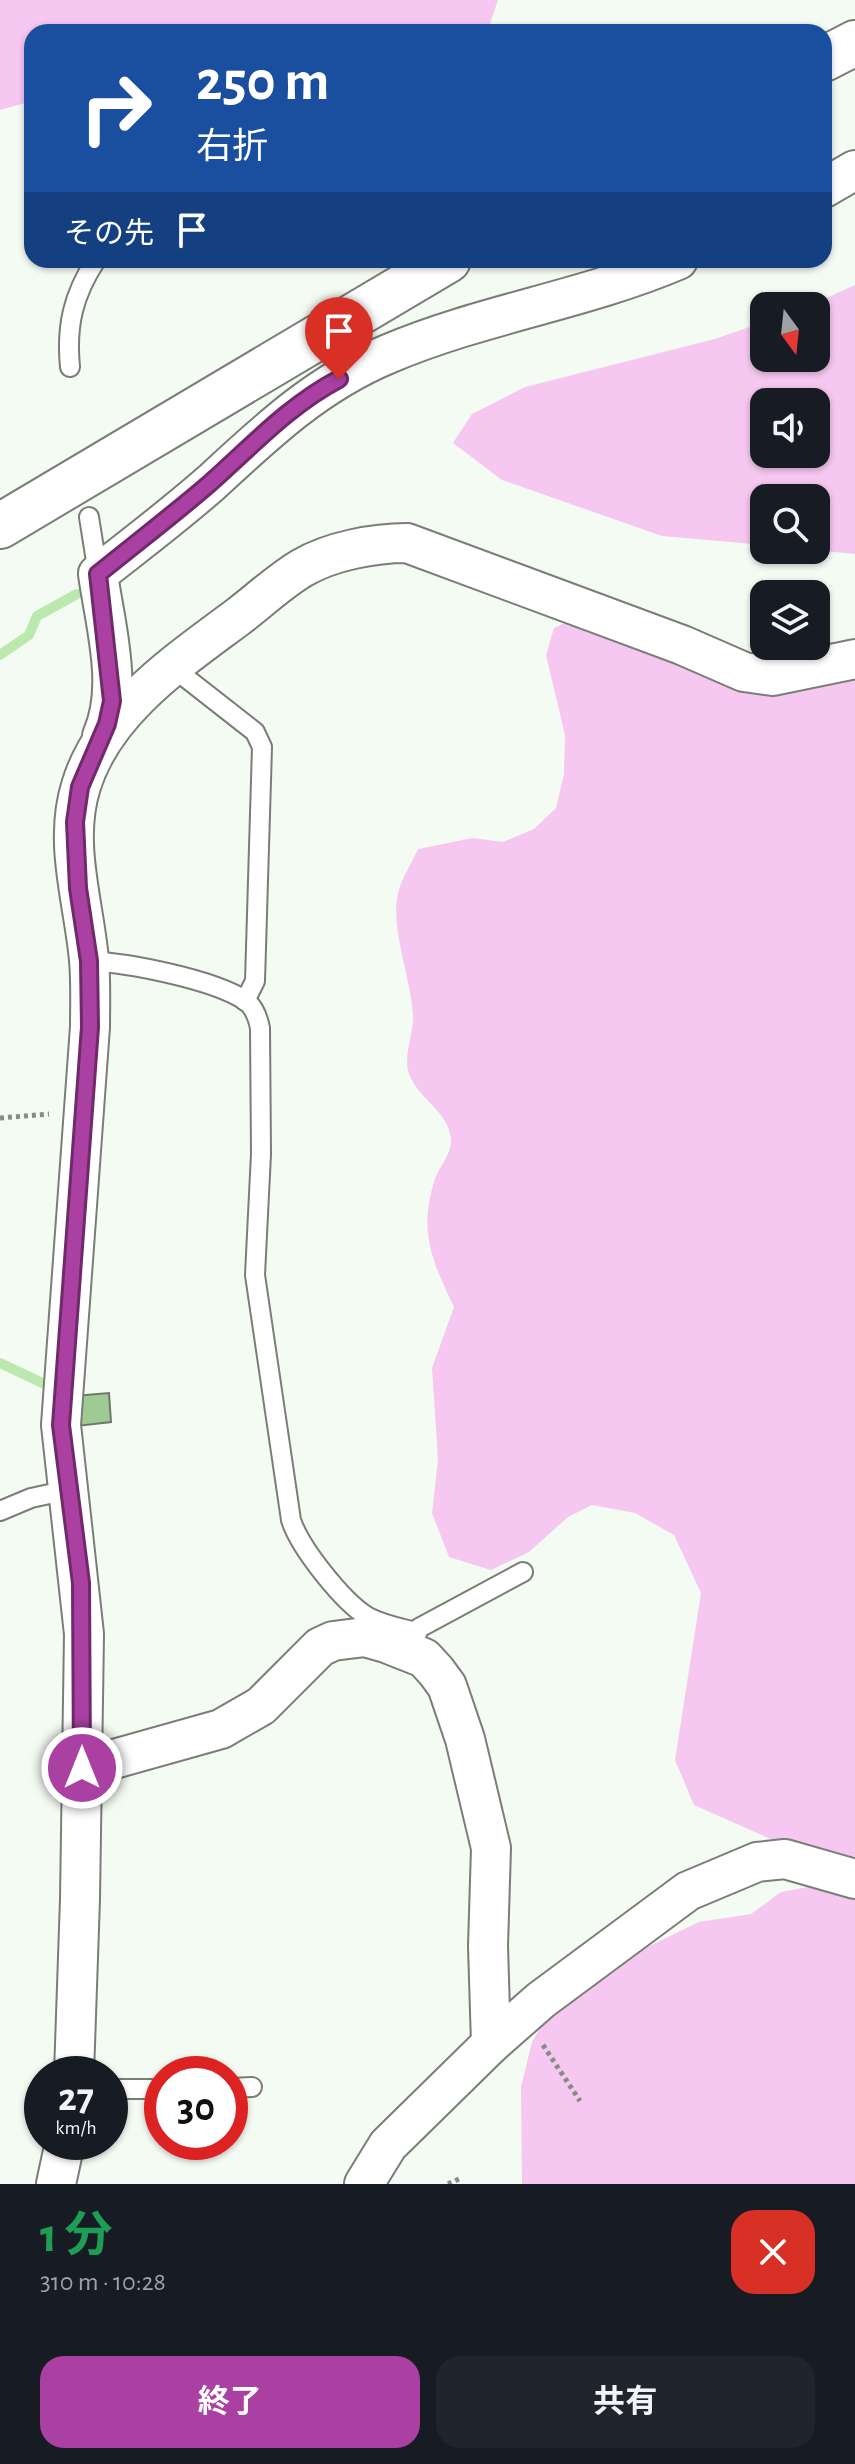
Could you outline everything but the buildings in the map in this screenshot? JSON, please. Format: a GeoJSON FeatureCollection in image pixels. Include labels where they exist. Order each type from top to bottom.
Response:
{"type":"FeatureCollection","features":[{"type":"Feature","properties":{"kind":"highway"},"geometry":{"type":"LineString","coordinates":[[832,55],[855,43]]}},
{"type":"Feature","properties":{"kind":"highway"},"geometry":{"type":"LineString","coordinates":[[0,526],[113,455],[434,268]]}},
{"type":"Feature","properties":{"kind":"street"},"geometry":{"type":"LineString","coordinates":[[832,183],[855,170]]}},
{"type":"Feature","properties":{"kind":"street"},"geometry":{"type":"LineString","coordinates":[[74,2056],[84,1634],[61,1425],[86,1116],[89,961],[78,888],[75,822],[80,787],[107,724],[112,701],[98,574],[210,483],[270,426],[315,392],[387,354],[486,319],[565,300],[655,268]]}},
{"type":"Feature","properties":{"kind":"street"},"geometry":{"type":"LineString","coordinates":[[94,753],[139,696],[172,667],[304,567],[378,543],[407,543],[682,645],[744,672],[773,676],[855,659]]}},
{"type":"Feature","properties":{"kind":"street"},"geometry":{"type":"LineString","coordinates":[[82,1768],[221,1729],[241,1720],[261,1706],[320,1647],[333,1641],[365,1637],[414,1642],[447,1686],[465,1739],[491,1848],[488,1946],[491,2044]]}},
{"type":"Feature","properties":{"kind":"street"},"geometry":{"type":"LineString","coordinates":[[364,2184],[388,2145],[535,2004],[688,1891],[757,1862],[785,1859],[855,1879]]}},
{"type":"Feature","properties":{"kind":"street"},"geometry":{"type":"LineString","coordinates":[[56,2184],[61,2160]]}},
{"type":"Feature","properties":{"kind":"lane"},"geometry":{"type":"LineString","coordinates":[[70,367],[67,331],[92,268]]}},
{"type":"Feature","properties":{"kind":"lane"},"geometry":{"type":"LineString","coordinates":[[89,517],[98,574]]}},
{"type":"Feature","properties":{"kind":"lane"},"geometry":{"type":"LineString","coordinates":[[172,667],[255,732],[262,747],[255,981],[245,1001]]}},
{"type":"Feature","properties":{"kind":"lane"},"geometry":{"type":"LineString","coordinates":[[89,961],[120,962],[203,984],[245,1001],[255,1013],[260,1028],[261,1154],[255,1275],[291,1520],[300,1541],[354,1606],[414,1642],[523,1572]]}},
{"type":"Feature","properties":{"kind":"lane"},"geometry":{"type":"LineString","coordinates":[[0,1511],[31,1498],[68,1490]]}},
{"type":"Feature","properties":{"kind":"lane"},"geometry":{"type":"LineString","coordinates":[[248,2087],[252,2087]]}},
{"type":"Feature","properties":{"kind":"path"},"geometry":{"type":"LineString","coordinates":[[0,1118],[58,1113],[86,1116]]}},
{"type":"Feature","properties":{"kind":"path"},"geometry":{"type":"LineString","coordinates":[[535,2004],[542,2044],[580,2101]]}},
{"type":"Feature","properties":{"kind":"path"},"geometry":{"type":"LineString","coordinates":[[448,2184],[459,2179]]}},
{"type":"Feature","properties":{"kind":"shaded area"},"geometry":{"type":"Polygon","coordinates":[[[0,0],[498,0],[490,24],[24,24],[24,103],[0,110],[0,0]]]}},
{"type":"Feature","properties":{"kind":"shaded area"},"geometry":{"type":"Polygon","coordinates":[[[855,285],[855,554],[830,552],[830,484],[750,484],[750,544],[662,536],[502,480],[453,443],[472,414],[525,387],[715,339],[750,327],[750,372],[830,372],[830,296],[855,285]]]}},
{"type":"Feature","properties":{"kind":"shaded area"},"geometry":{"type":"Polygon","coordinates":[[[580,616],[715,673],[855,665],[855,1860],[846,1861],[773,1840],[694,1805],[675,1760],[701,1593],[674,1535],[635,1513],[592,1505],[568,1517],[529,1552],[491,1570],[449,1557],[432,1513],[438,1460],[432,1368],[454,1307],[434,1260],[428,1214],[435,1179],[451,1140],[445,1120],[418,1089],[408,1070],[413,1015],[397,922],[398,894],[418,849],[473,838],[503,842],[534,829],[556,808],[564,774],[565,735],[546,655],[554,628],[580,616]]]}},
{"type":"Feature","properties":{"kind":"shaded area"},"geometry":{"type":"Polygon","coordinates":[[[813,1886],[855,1893],[855,2184],[522,2184],[521,2087],[532,2042],[553,2006],[633,1954],[699,1922],[751,1914],[781,1892],[813,1886]]]}},
{"type":"Feature","properties":{"kind":"waterway"},"geometry":{"type":"LineString","coordinates":[[0,655],[29,635],[37,616],[77,594]]}},
{"type":"Feature","properties":{"kind":"waterway"},"geometry":{"type":"LineString","coordinates":[[0,1363],[53,1388]]}},
{"type":"Feature","properties":{"kind":"route"},"geometry":{"type":"LineString","coordinates":[[82,1768],[84,1634],[81,1583],[61,1425],[89,1080],[89,961],[78,888],[75,822],[80,787],[107,724],[112,701],[111,669],[98,574],[210,483],[270,426],[315,392],[339,379]]}}]}
